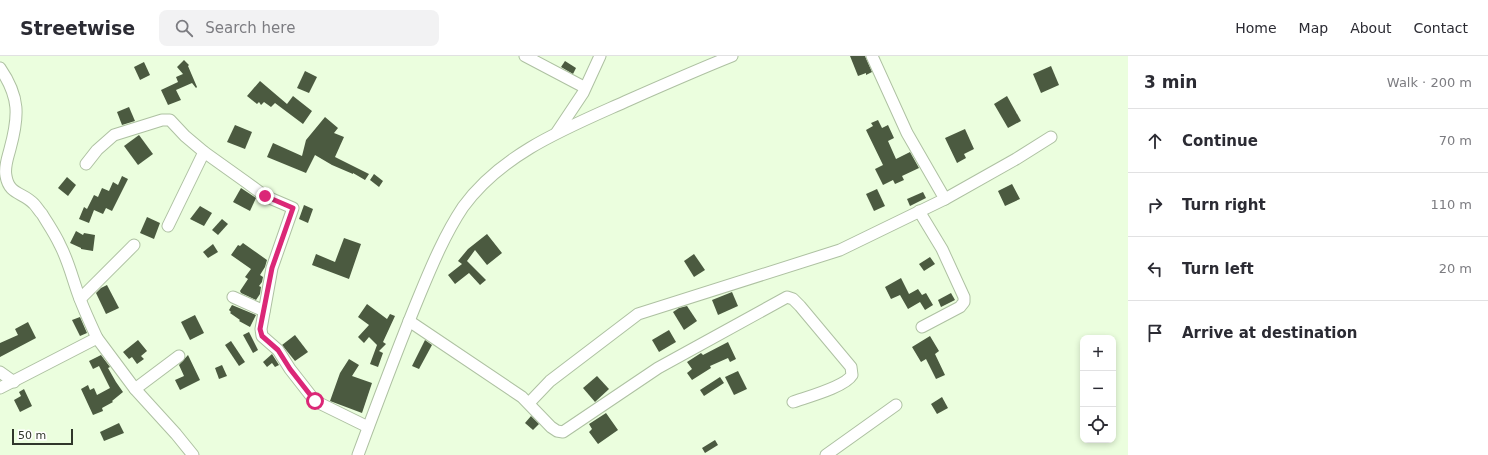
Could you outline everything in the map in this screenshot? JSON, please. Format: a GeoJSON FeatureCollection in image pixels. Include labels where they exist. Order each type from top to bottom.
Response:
{"type":"FeatureCollection","features":[{"type":"Feature","properties":{"kind":"street"},"geometry":{"type":"LineString","coordinates":[[525,56],[582,86]]}},
{"type":"Feature","properties":{"kind":"street"},"geometry":{"type":"LineString","coordinates":[[557,132],[583,93],[600,56]]}},
{"type":"Feature","properties":{"kind":"street"},"geometry":{"type":"LineString","coordinates":[[358,455],[409,321],[447,235],[463,207],[482,186],[501,168],[528,149],[557,132],[732,56]]}},
{"type":"Feature","properties":{"kind":"street"},"geometry":{"type":"LineString","coordinates":[[872,56],[907,133],[945,199]]}},
{"type":"Feature","properties":{"kind":"street"},"geometry":{"type":"LineString","coordinates":[[0,68],[12,91],[16,104],[17,117],[6,165],[8,185],[13,192],[24,196],[34,204],[60,245],[80,299],[97,338],[135,389],[193,455]]}},
{"type":"Feature","properties":{"kind":"street"},"geometry":{"type":"LineString","coordinates":[[86,164],[114,135],[162,120],[170,120],[185,136],[204,152],[265,196],[293,208],[272,268],[260,329],[262,336],[278,350],[290,369],[315,401],[368,427]]}},
{"type":"Feature","properties":{"kind":"street"},"geometry":{"type":"LineString","coordinates":[[529,403],[550,381],[638,314],[840,250],[945,199],[1016,159],[1051,137]]}},
{"type":"Feature","properties":{"kind":"street"},"geometry":{"type":"LineString","coordinates":[[168,226],[204,152]]}},
{"type":"Feature","properties":{"kind":"street"},"geometry":{"type":"LineString","coordinates":[[919,211],[942,249],[964,297],[964,302],[960,307],[922,327]]}},
{"type":"Feature","properties":{"kind":"street"},"geometry":{"type":"LineString","coordinates":[[80,299],[134,245]]}},
{"type":"Feature","properties":{"kind":"street"},"geometry":{"type":"LineString","coordinates":[[233,297],[264,311]]}},
{"type":"Feature","properties":{"kind":"street"},"geometry":{"type":"LineString","coordinates":[[409,321],[522,397],[551,426],[557,431],[563,432],[658,368],[787,298],[793,299],[850,367],[852,375],[850,380],[841,385],[792,402]]}},
{"type":"Feature","properties":{"kind":"street"},"geometry":{"type":"LineString","coordinates":[[0,388],[97,338]]}},
{"type":"Feature","properties":{"kind":"street"},"geometry":{"type":"LineString","coordinates":[[135,389],[179,356]]}},
{"type":"Feature","properties":{"kind":"street"},"geometry":{"type":"LineString","coordinates":[[0,372],[14,382]]}},
{"type":"Feature","properties":{"kind":"street"},"geometry":{"type":"LineString","coordinates":[[826,455],[896,405]]}},
{"type":"Feature","properties":{"kind":"building"},"geometry":{"type":"Polygon","coordinates":[[[850,56],[865,56],[872,72],[866,75],[866,73],[858,76],[850,56]]]}},
{"type":"Feature","properties":{"kind":"building"},"geometry":{"type":"Polygon","coordinates":[[[184,60],[189,65],[188,66],[197,87],[196,88],[192,83],[176,90],[181,100],[168,105],[161,90],[178,82],[176,77],[183,74],[177,67],[184,60]]]}},
{"type":"Feature","properties":{"kind":"building"},"geometry":{"type":"Polygon","coordinates":[[[565,61],[576,68],[573,74],[561,67],[565,61]]]}},
{"type":"Feature","properties":{"kind":"building"},"geometry":{"type":"Polygon","coordinates":[[[144,62],[150,75],[140,80],[134,67],[144,62]]]}},
{"type":"Feature","properties":{"kind":"building"},"geometry":{"type":"Polygon","coordinates":[[[1051,66],[1059,85],[1041,93],[1033,74],[1051,66]]]}},
{"type":"Feature","properties":{"kind":"building"},"geometry":{"type":"Polygon","coordinates":[[[305,71],[317,77],[309,93],[297,88],[305,71]]]}},
{"type":"Feature","properties":{"kind":"building"},"geometry":{"type":"Polygon","coordinates":[[[260,81],[287,104],[293,96],[312,111],[303,124],[275,103],[271,107],[264,102],[261,105],[259,102],[257,104],[247,96],[260,81]]]}},
{"type":"Feature","properties":{"kind":"building"},"geometry":{"type":"Polygon","coordinates":[[[1007,96],[1021,121],[1008,128],[994,104],[1007,96]]]}},
{"type":"Feature","properties":{"kind":"building"},"geometry":{"type":"Polygon","coordinates":[[[129,107],[135,121],[122,125],[117,112],[129,107]]]}},
{"type":"Feature","properties":{"kind":"building"},"geometry":{"type":"Polygon","coordinates":[[[325,117],[338,128],[334,133],[344,137],[335,157],[369,174],[365,180],[353,173],[332,165],[315,155],[306,173],[267,157],[273,143],[302,156],[306,140],[325,117]]]}},
{"type":"Feature","properties":{"kind":"building"},"geometry":{"type":"Polygon","coordinates":[[[878,120],[882,128],[888,125],[894,138],[888,141],[896,159],[910,152],[919,168],[902,176],[904,180],[895,184],[893,180],[883,185],[875,169],[883,165],[866,130],[873,126],[871,123],[878,120]]]}},
{"type":"Feature","properties":{"kind":"building"},"geometry":{"type":"Polygon","coordinates":[[[235,125],[252,132],[245,149],[227,142],[235,125]]]}},
{"type":"Feature","properties":{"kind":"building"},"geometry":{"type":"Polygon","coordinates":[[[965,129],[974,149],[964,154],[966,158],[957,163],[945,138],[965,129]]]}},
{"type":"Feature","properties":{"kind":"building"},"geometry":{"type":"Polygon","coordinates":[[[139,135],[153,154],[138,165],[124,146],[139,135]]]}},
{"type":"Feature","properties":{"kind":"building"},"geometry":{"type":"Polygon","coordinates":[[[374,174],[383,181],[379,187],[370,180],[374,174]]]}},
{"type":"Feature","properties":{"kind":"building"},"geometry":{"type":"Polygon","coordinates":[[[122,176],[128,179],[112,211],[106,208],[103,214],[94,210],[89,223],[79,219],[84,207],[87,209],[94,195],[98,197],[102,188],[109,191],[113,182],[118,185],[122,176]]]}},
{"type":"Feature","properties":{"kind":"building"},"geometry":{"type":"Polygon","coordinates":[[[67,177],[76,185],[68,196],[58,188],[67,177]]]}},
{"type":"Feature","properties":{"kind":"building"},"geometry":{"type":"Polygon","coordinates":[[[1012,184],[1020,199],[1005,206],[998,191],[1012,184]]]}},
{"type":"Feature","properties":{"kind":"building"},"geometry":{"type":"Polygon","coordinates":[[[241,188],[256,198],[250,211],[233,202],[241,188]]]}},
{"type":"Feature","properties":{"kind":"building"},"geometry":{"type":"Polygon","coordinates":[[[877,189],[885,206],[874,211],[866,194],[877,189]]]}},
{"type":"Feature","properties":{"kind":"building"},"geometry":{"type":"Polygon","coordinates":[[[923,192],[926,198],[910,206],[907,199],[923,192]]]}},
{"type":"Feature","properties":{"kind":"building"},"geometry":{"type":"Polygon","coordinates":[[[304,205],[313,209],[308,223],[299,219],[304,205]]]}},
{"type":"Feature","properties":{"kind":"building"},"geometry":{"type":"Polygon","coordinates":[[[200,206],[212,213],[204,226],[190,219],[200,206]]]}},
{"type":"Feature","properties":{"kind":"building"},"geometry":{"type":"Polygon","coordinates":[[[147,217],[160,223],[154,239],[140,233],[147,217]]]}},
{"type":"Feature","properties":{"kind":"building"},"geometry":{"type":"Polygon","coordinates":[[[222,219],[228,224],[218,235],[212,230],[222,219]]]}},
{"type":"Feature","properties":{"kind":"building"},"geometry":{"type":"Polygon","coordinates":[[[76,231],[83,235],[84,233],[95,235],[93,251],[81,249],[70,243],[76,231]]]}},
{"type":"Feature","properties":{"kind":"building"},"geometry":{"type":"Polygon","coordinates":[[[487,234],[502,253],[487,265],[475,250],[467,261],[486,280],[480,285],[469,273],[455,284],[448,275],[462,264],[458,261],[468,249],[487,234]]]}},
{"type":"Feature","properties":{"kind":"building"},"geometry":{"type":"Polygon","coordinates":[[[344,238],[361,244],[349,279],[312,265],[316,254],[335,262],[344,238]]]}},
{"type":"Feature","properties":{"kind":"building"},"geometry":{"type":"Polygon","coordinates":[[[243,243],[267,260],[260,275],[263,277],[259,286],[261,287],[260,294],[256,300],[241,293],[240,291],[248,279],[245,277],[251,269],[231,255],[238,245],[240,246],[243,243]]]}},
{"type":"Feature","properties":{"kind":"building"},"geometry":{"type":"Polygon","coordinates":[[[213,244],[218,252],[208,258],[203,252],[213,244]]]}},
{"type":"Feature","properties":{"kind":"building"},"geometry":{"type":"Polygon","coordinates":[[[694,254],[705,270],[694,277],[684,261],[694,254]]]}},
{"type":"Feature","properties":{"kind":"building"},"geometry":{"type":"Polygon","coordinates":[[[930,257],[935,264],[924,271],[919,264],[930,257]]]}},
{"type":"Feature","properties":{"kind":"building"},"geometry":{"type":"Polygon","coordinates":[[[901,278],[909,294],[918,289],[922,295],[926,293],[933,305],[925,310],[920,302],[908,309],[900,295],[891,299],[885,287],[901,278]]]}},
{"type":"Feature","properties":{"kind":"building"},"geometry":{"type":"Polygon","coordinates":[[[107,285],[119,308],[106,314],[96,293],[107,285]]]}},
{"type":"Feature","properties":{"kind":"building"},"geometry":{"type":"Polygon","coordinates":[[[732,292],[738,306],[718,315],[712,300],[732,292]]]}},
{"type":"Feature","properties":{"kind":"building"},"geometry":{"type":"Polygon","coordinates":[[[951,293],[955,300],[941,307],[938,300],[951,293]]]}},
{"type":"Feature","properties":{"kind":"building"},"geometry":{"type":"Polygon","coordinates":[[[367,304],[387,319],[390,314],[395,316],[383,342],[386,344],[379,351],[383,353],[378,367],[370,364],[377,345],[369,337],[364,343],[358,337],[369,325],[358,317],[367,304]]]}},
{"type":"Feature","properties":{"kind":"building"},"geometry":{"type":"Polygon","coordinates":[[[232,305],[256,315],[250,327],[239,321],[240,320],[230,313],[231,312],[229,310],[232,305]]]}},
{"type":"Feature","properties":{"kind":"building"},"geometry":{"type":"Polygon","coordinates":[[[687,306],[697,321],[684,330],[673,312],[679,308],[687,306]]]}},
{"type":"Feature","properties":{"kind":"building"},"geometry":{"type":"Polygon","coordinates":[[[195,315],[204,333],[190,340],[181,322],[195,315]]]}},
{"type":"Feature","properties":{"kind":"building"},"geometry":{"type":"Polygon","coordinates":[[[80,317],[87,333],[80,336],[72,320],[80,317]]]}},
{"type":"Feature","properties":{"kind":"building"},"geometry":{"type":"Polygon","coordinates":[[[28,322],[36,338],[0,357],[0,343],[18,335],[15,329],[28,322]]]}},
{"type":"Feature","properties":{"kind":"building"},"geometry":{"type":"Polygon","coordinates":[[[669,330],[676,342],[659,352],[652,340],[669,330]]]}},
{"type":"Feature","properties":{"kind":"building"},"geometry":{"type":"Polygon","coordinates":[[[249,332],[258,350],[253,353],[243,335],[249,332]]]}},
{"type":"Feature","properties":{"kind":"building"},"geometry":{"type":"Polygon","coordinates":[[[295,335],[308,352],[295,361],[282,345],[295,335]]]}},
{"type":"Feature","properties":{"kind":"building"},"geometry":{"type":"Polygon","coordinates":[[[930,336],[939,351],[935,354],[945,375],[936,379],[926,359],[921,362],[912,347],[930,336]]]}},
{"type":"Feature","properties":{"kind":"building"},"geometry":{"type":"Polygon","coordinates":[[[138,340],[147,351],[141,356],[144,359],[137,364],[132,357],[129,359],[123,352],[138,340]]]}},
{"type":"Feature","properties":{"kind":"building"},"geometry":{"type":"Polygon","coordinates":[[[425,340],[432,345],[419,369],[412,366],[425,340]]]}},
{"type":"Feature","properties":{"kind":"building"},"geometry":{"type":"Polygon","coordinates":[[[231,341],[245,362],[239,366],[225,345],[231,341]]]}},
{"type":"Feature","properties":{"kind":"building"},"geometry":{"type":"Polygon","coordinates":[[[728,342],[736,359],[730,362],[728,358],[710,366],[711,368],[692,380],[687,373],[692,369],[687,362],[701,353],[703,355],[728,342]]]}},
{"type":"Feature","properties":{"kind":"building"},"geometry":{"type":"Polygon","coordinates":[[[272,354],[279,365],[275,367],[272,363],[267,367],[263,362],[272,354]]]}},
{"type":"Feature","properties":{"kind":"building"},"geometry":{"type":"Polygon","coordinates":[[[101,355],[110,367],[108,368],[123,392],[112,401],[113,402],[102,408],[103,411],[93,415],[81,389],[88,385],[90,390],[94,388],[97,395],[110,388],[99,366],[93,369],[89,361],[101,355]]]}},
{"type":"Feature","properties":{"kind":"building"},"geometry":{"type":"Polygon","coordinates":[[[188,355],[200,380],[180,390],[175,380],[184,376],[179,365],[188,355]]]}},
{"type":"Feature","properties":{"kind":"building"},"geometry":{"type":"Polygon","coordinates":[[[349,359],[359,365],[352,376],[372,383],[362,413],[330,401],[340,373],[349,359]]]}},
{"type":"Feature","properties":{"kind":"building"},"geometry":{"type":"Polygon","coordinates":[[[222,365],[227,376],[219,379],[215,368],[222,365]]]}},
{"type":"Feature","properties":{"kind":"building"},"geometry":{"type":"Polygon","coordinates":[[[738,371],[747,389],[734,395],[725,377],[738,371]]]}},
{"type":"Feature","properties":{"kind":"building"},"geometry":{"type":"Polygon","coordinates":[[[597,376],[609,389],[595,402],[583,388],[597,376]]]}},
{"type":"Feature","properties":{"kind":"building"},"geometry":{"type":"Polygon","coordinates":[[[720,377],[724,383],[704,396],[700,390],[720,377]]]}},
{"type":"Feature","properties":{"kind":"building"},"geometry":{"type":"Polygon","coordinates":[[[24,389],[32,406],[20,412],[14,400],[21,396],[19,392],[24,389]]]}},
{"type":"Feature","properties":{"kind":"building"},"geometry":{"type":"Polygon","coordinates":[[[942,397],[948,408],[937,414],[931,404],[942,397]]]}},
{"type":"Feature","properties":{"kind":"building"},"geometry":{"type":"Polygon","coordinates":[[[606,413],[618,430],[598,444],[589,432],[592,429],[589,424],[606,413]]]}},
{"type":"Feature","properties":{"kind":"building"},"geometry":{"type":"Polygon","coordinates":[[[531,416],[539,424],[533,430],[525,423],[531,416]]]}},
{"type":"Feature","properties":{"kind":"building"},"geometry":{"type":"Polygon","coordinates":[[[119,423],[124,433],[104,441],[100,432],[119,423]]]}},
{"type":"Feature","properties":{"kind":"building"},"geometry":{"type":"Polygon","coordinates":[[[715,440],[718,445],[705,453],[702,448],[715,440]]]}},
{"type":"Feature","properties":{"kind":"route"},"geometry":{"type":"LineString","coordinates":[[265,196],[293,208],[272,268],[260,329],[262,336],[278,350],[290,369],[315,401]]}}]}
